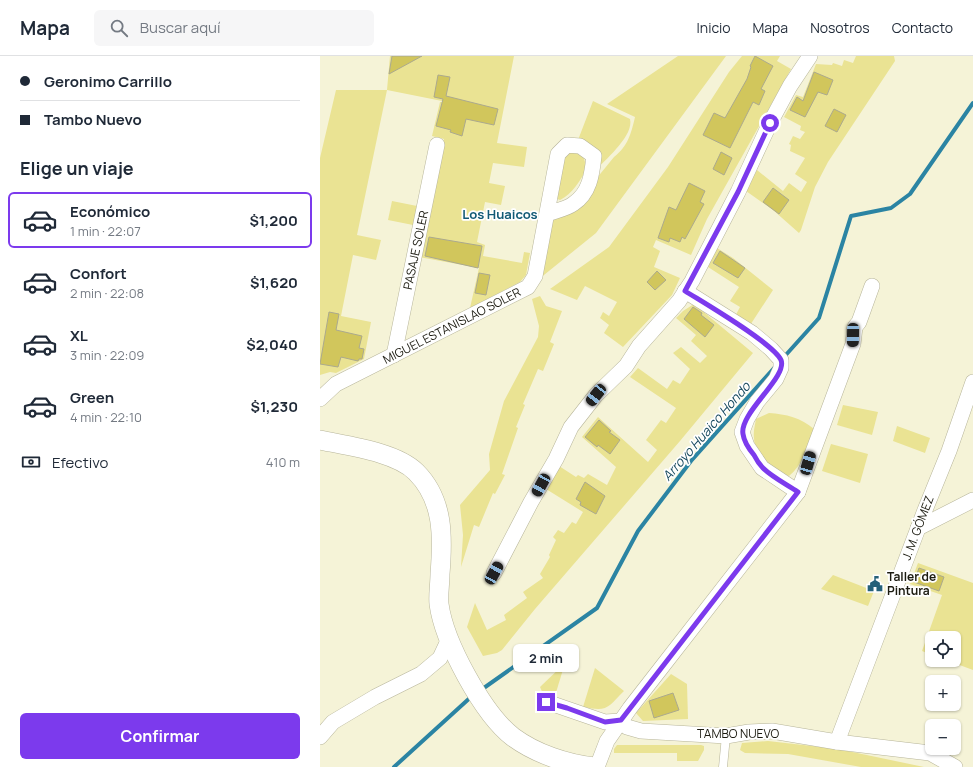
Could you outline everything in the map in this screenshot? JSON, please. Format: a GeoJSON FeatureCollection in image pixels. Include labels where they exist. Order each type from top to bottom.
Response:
{"type":"FeatureCollection","features":[{"type":"Feature","properties":{"kind":"street"},"geometry":{"type":"LineString","coordinates":[[494,573],[531,502],[556,460],[571,427],[596,395],[626,366],[639,346],[679,301],[738,192],[783,98],[810,56]]}},
{"type":"Feature","properties":{"kind":"street","name":"PASAJE SOLER"},"geometry":{"type":"LineString","coordinates":[[394,355],[437,145]]}},
{"type":"Feature","properties":{"kind":"street","name":"MIGUEL ESTANISLAO SOLER"},"geometry":{"type":"LineString","coordinates":[[320,399],[336,384],[528,287],[535,276],[546,214],[558,154],[567,145],[580,146],[594,156],[591,178],[584,193],[573,205],[546,214]]}},
{"type":"Feature","properties":{"kind":"street"},"geometry":{"type":"LineString","coordinates":[[320,440],[387,455],[399,460],[416,472],[430,489],[438,508],[442,547],[439,603],[448,641],[460,664],[499,724],[513,737],[564,762],[596,767],[607,741],[621,720],[798,492],[853,344],[855,327],[859,322],[872,286]]}},
{"type":"Feature","properties":{"kind":"street"},"geometry":{"type":"LineString","coordinates":[[685,291],[752,333],[771,349],[781,360],[781,368],[776,379],[757,402],[747,419],[742,432],[747,446],[762,468],[798,492]]}},
{"type":"Feature","properties":{"kind":"street","name":"J. M. GÓMEZ"},"geometry":{"type":"LineString","coordinates":[[837,742],[918,528],[949,451],[973,382]]}},
{"type":"Feature","properties":{"kind":"street"},"geometry":{"type":"LineString","coordinates":[[918,528],[973,500]]}},
{"type":"Feature","properties":{"kind":"street"},"geometry":{"type":"LineString","coordinates":[[320,737],[333,722],[375,697],[421,674],[440,658],[448,641]]}},
{"type":"Feature","properties":{"kind":"street"},"geometry":{"type":"LineString","coordinates":[[546,702],[605,722],[621,720]]}},
{"type":"Feature","properties":{"kind":"street","name":"TAMBO NUEVO"},"geometry":{"type":"LineString","coordinates":[[621,720],[627,727],[641,731],[726,736],[749,732],[772,732],[837,742],[930,753],[955,767]]}},
{"type":"Feature","properties":{"kind":"lane"},"geometry":{"type":"LineString","coordinates":[[723,767],[726,736]]}},
{"type":"Feature","properties":{"kind":"shaded area"},"geometry":{"type":"Polygon","coordinates":[[[390,56],[514,56],[497,143],[527,147],[524,167],[493,163],[489,183],[505,186],[501,205],[485,202],[477,242],[485,245],[483,256],[522,263],[524,252],[530,253],[526,275],[520,282],[470,308],[479,268],[419,257],[444,139],[432,136],[440,102],[447,102],[387,90],[390,56]]]}},
{"type":"Feature","properties":{"kind":"shaded area"},"geometry":{"type":"Polygon","coordinates":[[[678,56],[726,56],[596,233],[539,279],[550,222],[570,211],[623,148],[630,134],[635,117],[607,104],[678,56]]]}},
{"type":"Feature","properties":{"kind":"shaded area"},"geometry":{"type":"Polygon","coordinates":[[[742,56],[780,56],[777,61],[791,69],[707,219],[691,255],[656,240],[653,247],[660,251],[654,267],[680,278],[672,295],[623,347],[604,333],[609,325],[600,318],[603,312],[609,316],[617,302],[585,286],[577,300],[550,289],[609,247],[668,167],[729,72],[742,56]]]}},
{"type":"Feature","properties":{"kind":"shaded area"},"geometry":{"type":"Polygon","coordinates":[[[856,56],[894,56],[895,61],[828,162],[815,187],[799,233],[773,210],[746,191],[757,170],[783,191],[789,183],[801,192],[807,182],[795,174],[805,158],[790,151],[791,145],[789,144],[793,136],[800,139],[805,132],[800,130],[801,126],[784,117],[796,95],[803,97],[816,64],[832,65],[833,63],[842,66],[844,60],[853,63],[856,56]]]}},
{"type":"Feature","properties":{"kind":"shaded area"},"geometry":{"type":"Polygon","coordinates":[[[336,90],[387,90],[357,235],[381,240],[376,260],[353,255],[341,316],[371,322],[364,359],[336,373],[330,372],[320,375],[320,158],[336,90]]]}},
{"type":"Feature","properties":{"kind":"shaded area"},"geometry":{"type":"Polygon","coordinates":[[[593,101],[630,119],[628,132],[624,139],[597,169],[578,140],[593,101]]]}},
{"type":"Feature","properties":{"kind":"shaded area"},"geometry":{"type":"Polygon","coordinates":[[[569,150],[583,156],[587,168],[579,182],[565,197],[560,200],[555,198],[563,155],[569,150]]]}},
{"type":"Feature","properties":{"kind":"shaded area"},"geometry":{"type":"Polygon","coordinates":[[[392,201],[417,206],[413,225],[388,220],[392,201]]]}},
{"type":"Feature","properties":{"kind":"shaded area"},"geometry":{"type":"Polygon","coordinates":[[[717,248],[733,258],[773,290],[745,333],[731,324],[740,307],[730,301],[739,287],[708,267],[717,248]]]}},
{"type":"Feature","properties":{"kind":"shaded area"},"geometry":{"type":"Polygon","coordinates":[[[540,296],[546,306],[562,311],[550,342],[554,344],[543,371],[538,369],[523,404],[525,405],[516,427],[518,428],[502,474],[505,475],[495,494],[493,493],[479,527],[474,525],[461,567],[463,535],[460,505],[490,470],[489,454],[504,401],[538,337],[539,326],[532,299],[540,296]]]}},
{"type":"Feature","properties":{"kind":"shaded area"},"geometry":{"type":"Polygon","coordinates":[[[694,304],[753,353],[680,441],[535,609],[502,650],[497,653],[483,656],[467,627],[475,603],[487,630],[506,620],[504,615],[527,598],[523,592],[543,578],[540,574],[550,557],[549,555],[556,540],[553,537],[558,530],[564,533],[572,522],[576,524],[583,512],[546,489],[559,466],[576,477],[578,475],[584,478],[588,474],[607,485],[616,467],[582,437],[598,417],[648,462],[657,450],[646,440],[661,420],[666,423],[676,408],[630,377],[638,368],[667,389],[673,380],[680,384],[690,369],[673,353],[681,347],[700,363],[707,356],[691,341],[696,335],[676,318],[683,311],[694,304]]]}},
{"type":"Feature","properties":{"kind":"shaded area"},"geometry":{"type":"Polygon","coordinates":[[[843,405],[878,412],[872,435],[837,425],[843,405]]]}},
{"type":"Feature","properties":{"kind":"shaded area"},"geometry":{"type":"Polygon","coordinates":[[[769,413],[793,417],[814,429],[801,461],[789,476],[783,474],[766,462],[757,450],[755,444],[754,433],[756,419],[769,413]]]}},
{"type":"Feature","properties":{"kind":"shaded area"},"geometry":{"type":"Polygon","coordinates":[[[897,426],[930,438],[925,453],[893,441],[897,426]]]}},
{"type":"Feature","properties":{"kind":"shaded area"},"geometry":{"type":"Polygon","coordinates":[[[831,444],[868,454],[860,483],[822,471],[831,444]]]}},
{"type":"Feature","properties":{"kind":"shaded area"},"geometry":{"type":"Polygon","coordinates":[[[918,563],[973,583],[973,670],[961,666],[961,631],[929,631],[942,595],[910,584],[918,563]]]}},
{"type":"Feature","properties":{"kind":"shaded area"},"geometry":{"type":"Polygon","coordinates":[[[833,575],[874,591],[868,606],[821,589],[833,575]]]}},
{"type":"Feature","properties":{"kind":"shaded area"},"geometry":{"type":"Polygon","coordinates":[[[925,643],[925,652],[922,651],[925,643]]]}},
{"type":"Feature","properties":{"kind":"shaded area"},"geometry":{"type":"Polygon","coordinates":[[[565,663],[554,699],[544,696],[540,687],[565,663]]]}},
{"type":"Feature","properties":{"kind":"shaded area"},"geometry":{"type":"Polygon","coordinates":[[[595,668],[624,691],[610,705],[602,709],[583,707],[595,668]]]}},
{"type":"Feature","properties":{"kind":"shaded area"},"geometry":{"type":"Polygon","coordinates":[[[671,674],[687,684],[688,719],[643,721],[636,713],[671,674]]]}},
{"type":"Feature","properties":{"kind":"shaded area"},"geometry":{"type":"Polygon","coordinates":[[[768,741],[838,749],[924,767],[861,767],[788,754],[745,753],[740,750],[742,743],[768,741]]]}},
{"type":"Feature","properties":{"kind":"shaded area"},"geometry":{"type":"Polygon","coordinates":[[[617,745],[701,745],[704,746],[704,750],[698,761],[677,761],[677,753],[614,753],[614,749],[617,745]]]}},
{"type":"Feature","properties":{"kind":"building"},"geometry":{"type":"Polygon","coordinates":[[[392,56],[422,56],[389,74],[392,56]]]}},
{"type":"Feature","properties":{"kind":"building"},"geometry":{"type":"Polygon","coordinates":[[[755,56],[773,66],[761,89],[765,91],[759,105],[753,102],[730,148],[703,135],[714,113],[725,118],[747,79],[750,66],[755,56]]]}},
{"type":"Feature","properties":{"kind":"building"},"geometry":{"type":"Polygon","coordinates":[[[814,72],[833,80],[827,95],[818,92],[805,117],[790,110],[797,97],[803,101],[814,72]]]}},
{"type":"Feature","properties":{"kind":"building"},"geometry":{"type":"Polygon","coordinates":[[[438,75],[450,77],[446,96],[498,109],[494,125],[466,119],[462,136],[450,132],[451,130],[436,126],[443,99],[434,97],[438,75]]]}},
{"type":"Feature","properties":{"kind":"building"},"geometry":{"type":"Polygon","coordinates":[[[834,109],[846,115],[837,132],[825,126],[834,109]]]}},
{"type":"Feature","properties":{"kind":"building"},"geometry":{"type":"Polygon","coordinates":[[[721,152],[732,158],[724,175],[713,169],[721,152]]]}},
{"type":"Feature","properties":{"kind":"building"},"geometry":{"type":"Polygon","coordinates":[[[689,183],[705,191],[700,202],[704,204],[685,239],[682,237],[680,242],[670,238],[669,242],[658,238],[669,207],[676,210],[689,183]]]}},
{"type":"Feature","properties":{"kind":"building"},"geometry":{"type":"Polygon","coordinates":[[[773,188],[789,200],[779,214],[763,202],[773,188]]]}},
{"type":"Feature","properties":{"kind":"building"},"geometry":{"type":"Polygon","coordinates":[[[429,237],[482,246],[478,268],[425,256],[429,237]]]}},
{"type":"Feature","properties":{"kind":"building"},"geometry":{"type":"Polygon","coordinates":[[[720,251],[745,268],[738,278],[713,263],[720,251]]]}},
{"type":"Feature","properties":{"kind":"building"},"geometry":{"type":"Polygon","coordinates":[[[657,271],[666,280],[655,290],[647,282],[657,271]]]}},
{"type":"Feature","properties":{"kind":"building"},"geometry":{"type":"Polygon","coordinates":[[[479,273],[490,275],[486,295],[475,293],[479,273]]]}},
{"type":"Feature","properties":{"kind":"building"},"geometry":{"type":"Polygon","coordinates":[[[693,307],[702,313],[701,315],[714,325],[705,337],[684,319],[693,307]]]}},
{"type":"Feature","properties":{"kind":"building"},"geometry":{"type":"Polygon","coordinates":[[[329,312],[339,314],[336,330],[362,336],[359,348],[364,349],[362,359],[359,359],[358,361],[341,357],[338,367],[320,364],[329,312]]]}},
{"type":"Feature","properties":{"kind":"building"},"geometry":{"type":"Polygon","coordinates":[[[599,420],[611,431],[609,432],[620,440],[610,454],[598,445],[597,447],[585,437],[599,420]]]}},
{"type":"Feature","properties":{"kind":"building"},"geometry":{"type":"Polygon","coordinates":[[[585,482],[605,496],[596,514],[580,505],[581,502],[576,499],[585,482]]]}},
{"type":"Feature","properties":{"kind":"building"},"geometry":{"type":"Polygon","coordinates":[[[919,568],[944,577],[939,591],[914,582],[919,568]]]}},
{"type":"Feature","properties":{"kind":"building"},"geometry":{"type":"Polygon","coordinates":[[[673,693],[679,710],[654,718],[649,701],[673,693]]]}},
{"type":"Feature","properties":{"kind":"waterway","name":"Arroyo Huaico Hondo"},"geometry":{"type":"LineString","coordinates":[[784,357],[819,318],[851,216],[891,208],[910,194],[973,103]]}},
{"type":"Feature","properties":{"kind":"waterway","name":"Arroyo Huaico Hondo"},"geometry":{"type":"LineString","coordinates":[[481,690],[597,608],[638,531],[691,461],[775,367]]}},
{"type":"Feature","properties":{"kind":"waterway","name":"Arroyo Huaico Hondo"},"geometry":{"type":"LineString","coordinates":[[394,767],[472,696]]}},
{"type":"Feature","properties":{"kind":"place","name":"Taller de Pintura"},"geometry":{"type":"Point","coordinates":[875,584]}},
{"type":"Feature","properties":{"kind":"district","name":"Los Huaicos"},"geometry":{"type":"Point","coordinates":[500,214]}},
{"type":"Feature","properties":{"kind":"route"},"geometry":{"type":"LineString","coordinates":[[546,702],[605,722],[621,720],[798,492],[762,468],[747,446],[742,432],[747,419],[757,402],[776,379],[781,368],[781,360],[771,349],[752,333],[685,291],[738,192],[770,123]]}}]}
